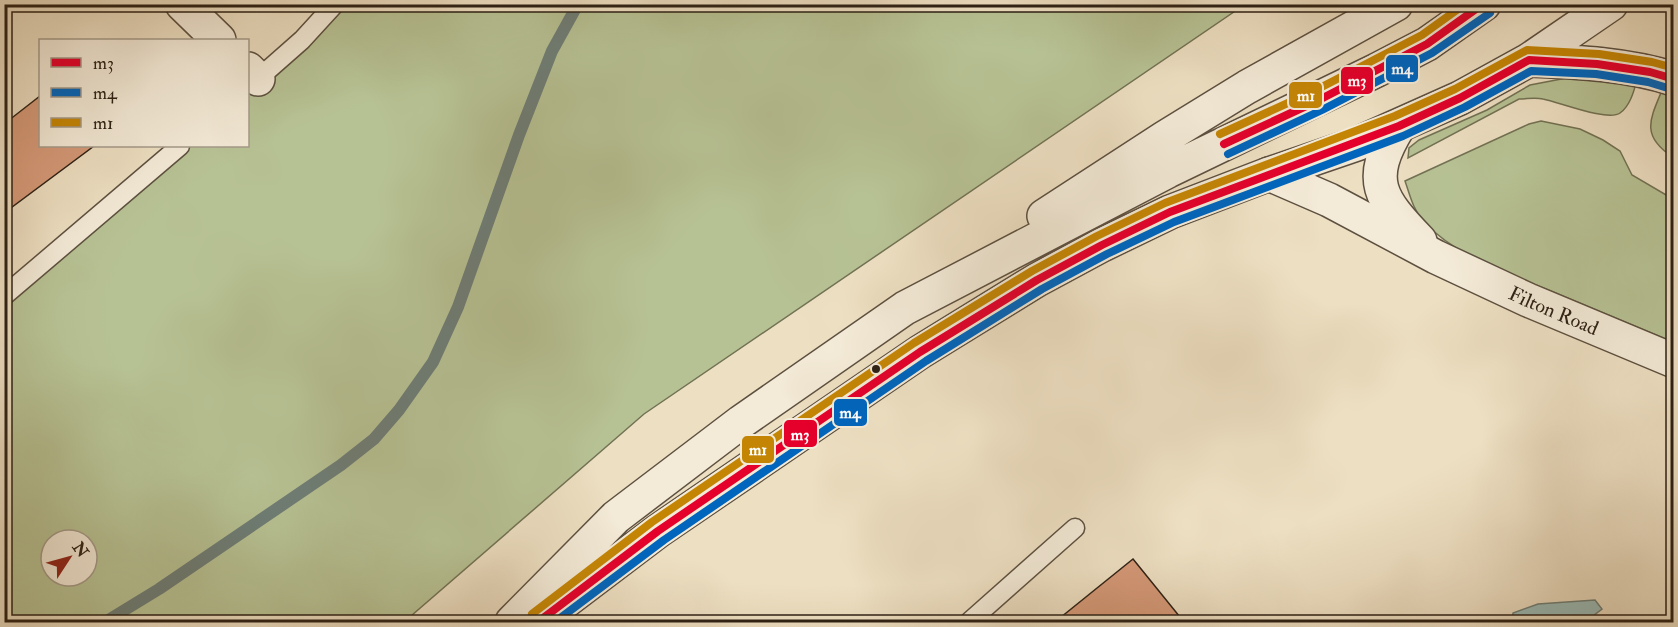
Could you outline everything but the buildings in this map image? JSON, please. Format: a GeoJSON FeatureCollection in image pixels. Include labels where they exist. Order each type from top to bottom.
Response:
{"type":"FeatureCollection","features":[{"type":"Feature","properties":{"kind":"street"},"geometry":{"type":"LineString","coordinates":[[182,4],[218,39]]}},
{"type":"Feature","properties":{"kind":"street"},"geometry":{"type":"LineString","coordinates":[[512,622],[616,517],[741,422],[905,308],[1173,132],[1247,87],[1396,4]]}},
{"type":"Feature","properties":{"kind":"street"},"geometry":{"type":"LineString","coordinates":[[905,308],[1168,171],[1317,101],[1427,44],[1484,4]]}},
{"type":"Feature","properties":{"kind":"street"},"geometry":{"type":"LineString","coordinates":[[538,622],[658,531],[978,315],[1102,245],[1170,212],[1269,174],[1357,144],[1460,98],[1530,60],[1611,4]]}},
{"type":"Feature","properties":{"kind":"street"},"geometry":{"type":"LineString","coordinates":[[1530,60],[1591,63],[1650,72],[1674,79]]}},
{"type":"Feature","properties":{"kind":"street","name":"Filton Road"},"geometry":{"type":"LineString","coordinates":[[1399,126],[1384,153],[1380,166],[1381,190],[1393,212],[1436,258]]}},
{"type":"Feature","properties":{"kind":"street","name":"Filton Road"},"geometry":{"type":"LineString","coordinates":[[1269,174],[1329,200],[1436,258],[1674,361]]}},
{"type":"Feature","properties":{"kind":"lane"},"geometry":{"type":"LineString","coordinates":[[251,79],[302,40],[335,4]]}},
{"type":"Feature","properties":{"kind":"lane"},"geometry":{"type":"LineString","coordinates":[[4,296],[179,147]]}},
{"type":"Feature","properties":{"kind":"lane"},"geometry":{"type":"LineString","coordinates":[[969,622],[1075,528]]}},
{"type":"Feature","properties":{"kind":"green space"},"geometry":{"type":"Polygon","coordinates":[[[335,5],[1244,5],[644,414],[404,622],[5,622],[4,296],[179,147],[249,147],[249,87],[335,5]]]}},
{"type":"Feature","properties":{"kind":"green space"},"geometry":{"type":"Polygon","coordinates":[[[1577,76],[1637,80],[1631,98],[1620,113],[1605,115],[1540,98],[1519,99],[1408,158],[1409,148],[1419,140],[1487,110],[1530,85],[1577,76]]]}},
{"type":"Feature","properties":{"kind":"green space"},"geometry":{"type":"Polygon","coordinates":[[[1663,88],[1673,91],[1673,157],[1656,142],[1652,134],[1654,109],[1663,88]]]}},
{"type":"Feature","properties":{"kind":"green space"},"geometry":{"type":"Polygon","coordinates":[[[1541,121],[1580,129],[1603,140],[1620,151],[1632,175],[1673,199],[1673,342],[1483,263],[1437,234],[1417,212],[1405,181],[1529,124],[1541,121]]]}},
{"type":"Feature","properties":{"kind":"water"},"geometry":{"type":"Polygon","coordinates":[[[1595,600],[1602,609],[1585,622],[1512,622],[1513,613],[1538,604],[1595,600]]]}},
{"type":"Feature","properties":{"kind":"waterway"},"geometry":{"type":"LineString","coordinates":[[105,622],[159,589],[341,465],[374,439],[399,410],[433,362],[458,307],[519,135],[552,51],[578,4]]}},
{"type":"Feature","properties":{"kind":"transit line","name":"m1"},"geometry":{"type":"LineString","coordinates":[[1220,134],[1312,92],[1422,35],[1465,4]]}},
{"type":"Feature","properties":{"kind":"transit line","name":"m3"},"geometry":{"type":"LineString","coordinates":[[1224,144],[1317,101],[1427,44],[1483,4]]}},
{"type":"Feature","properties":{"kind":"transit line","name":"m4"},"geometry":{"type":"LineString","coordinates":[[1228,154],[1322,110],[1432,53],[1490,13]]}},
{"type":"Feature","properties":{"kind":"transit line","name":"m1"},"geometry":{"type":"LineString","coordinates":[[532,614],[652,522],[914,343],[1032,271],[1165,203],[1395,116],[1455,89],[1527,50],[1599,54],[1652,62],[1674,68]]}},
{"type":"Feature","properties":{"kind":"transit line","name":"m3"},"geometry":{"type":"LineString","coordinates":[[538,622],[658,531],[920,352],[1037,280],[1170,212],[1399,126],[1460,98],[1529,60],[1597,64],[1650,72],[1674,79]]}},
{"type":"Feature","properties":{"kind":"transit line","name":"m4"},"geometry":{"type":"LineString","coordinates":[[555,622],[664,540],[926,361],[1042,289],[1174,222],[1403,136],[1465,107],[1531,71],[1596,74],[1648,82],[1671,89]]}}]}
